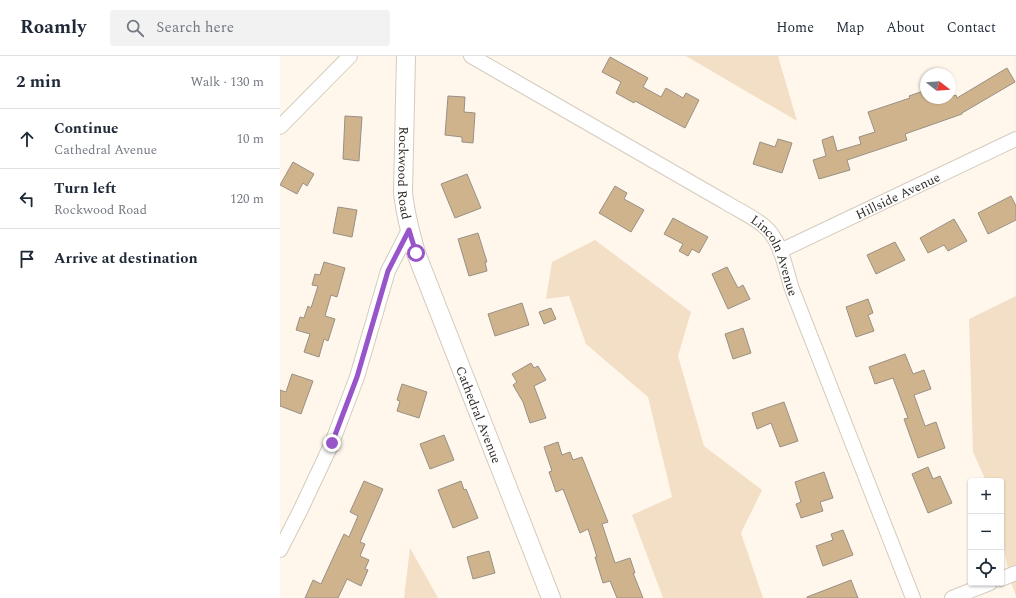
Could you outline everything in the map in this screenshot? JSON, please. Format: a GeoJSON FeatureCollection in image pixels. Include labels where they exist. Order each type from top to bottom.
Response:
{"type":"FeatureCollection","features":[{"type":"Feature","properties":{"kind":"street"},"geometry":{"type":"LineString","coordinates":[[280,127],[350,56]]}},
{"type":"Feature","properties":{"kind":"street","name":"Rockwood Road"},"geometry":{"type":"LineString","coordinates":[[280,550],[332,443],[357,377],[388,271],[409,230],[404,212],[403,192],[406,56]]}},
{"type":"Feature","properties":{"kind":"street","name":"Lincoln Avenue"},"geometry":{"type":"LineString","coordinates":[[470,56],[759,222],[773,236],[780,251],[792,290],[913,598]]}},
{"type":"Feature","properties":{"kind":"street","name":"Hillside Avenue"},"geometry":{"type":"LineString","coordinates":[[780,251],[1016,139]]}},
{"type":"Feature","properties":{"kind":"street","name":"Cathedral Avenue"},"geometry":{"type":"LineString","coordinates":[[409,230],[551,598]]}},
{"type":"Feature","properties":{"kind":"street"},"geometry":{"type":"LineString","coordinates":[[1004,577],[1016,573]]}},
{"type":"Feature","properties":{"kind":"street"},"geometry":{"type":"LineString","coordinates":[[952,598],[982,586]]}},
{"type":"Feature","properties":{"kind":"shaded area"},"geometry":{"type":"Polygon","coordinates":[[[686,56],[778,56],[797,121],[686,56]]]}},
{"type":"Feature","properties":{"kind":"shaded area"},"geometry":{"type":"Polygon","coordinates":[[[595,240],[691,312],[678,356],[704,446],[762,490],[741,533],[763,598],[663,598],[632,515],[672,497],[648,397],[586,344],[569,296],[546,299],[552,262],[595,240]]]}},
{"type":"Feature","properties":{"kind":"shaded area"},"geometry":{"type":"Polygon","coordinates":[[[1016,296],[1016,596],[1011,582],[1004,546],[1004,478],[985,478],[973,452],[969,319],[1016,296]]]}},
{"type":"Feature","properties":{"kind":"shaded area"},"geometry":{"type":"Polygon","coordinates":[[[410,548],[438,598],[404,598],[410,548]]]}},
{"type":"Feature","properties":{"kind":"building"},"geometry":{"type":"Polygon","coordinates":[[[610,57],[648,78],[643,87],[661,97],[666,88],[683,98],[686,93],[699,100],[685,128],[635,101],[634,103],[616,93],[621,82],[602,72],[610,57]]]}},
{"type":"Feature","properties":{"kind":"building"},"geometry":{"type":"Polygon","coordinates":[[[1007,68],[1015,82],[962,114],[905,134],[907,140],[847,160],[850,170],[819,179],[813,160],[826,156],[822,140],[833,136],[837,151],[861,144],[859,137],[875,132],[868,112],[910,98],[909,96],[920,92],[920,104],[956,104],[956,95],[957,98],[1007,68]]]}},
{"type":"Feature","properties":{"kind":"building"},"geometry":{"type":"Polygon","coordinates":[[[448,96],[465,97],[464,112],[475,113],[473,143],[462,142],[462,137],[445,135],[448,96]]]}},
{"type":"Feature","properties":{"kind":"building"},"geometry":{"type":"Polygon","coordinates":[[[345,116],[362,117],[359,161],[343,159],[345,116]]]}},
{"type":"Feature","properties":{"kind":"building"},"geometry":{"type":"Polygon","coordinates":[[[778,139],[792,143],[782,173],[753,164],[760,142],[775,147],[778,139]]]}},
{"type":"Feature","properties":{"kind":"building"},"geometry":{"type":"Polygon","coordinates":[[[293,162],[314,174],[307,186],[303,183],[297,194],[280,185],[293,162]]]}},
{"type":"Feature","properties":{"kind":"building"},"geometry":{"type":"Polygon","coordinates":[[[467,174],[481,208],[455,218],[441,184],[467,174]]]}},
{"type":"Feature","properties":{"kind":"building"},"geometry":{"type":"Polygon","coordinates":[[[615,186],[627,193],[624,199],[644,210],[631,232],[599,213],[615,186]]]}},
{"type":"Feature","properties":{"kind":"building"},"geometry":{"type":"Polygon","coordinates":[[[1011,196],[1016,206],[1016,220],[988,234],[978,213],[1011,196]]]}},
{"type":"Feature","properties":{"kind":"building"},"geometry":{"type":"Polygon","coordinates":[[[338,207],[357,210],[352,237],[333,233],[338,207]]]}},
{"type":"Feature","properties":{"kind":"building"},"geometry":{"type":"Polygon","coordinates":[[[673,218],[708,237],[699,253],[692,249],[688,256],[679,251],[683,244],[664,234],[673,218]]]}},
{"type":"Feature","properties":{"kind":"building"},"geometry":{"type":"Polygon","coordinates":[[[954,219],[967,241],[948,251],[944,245],[928,253],[920,238],[954,219]]]}},
{"type":"Feature","properties":{"kind":"building"},"geometry":{"type":"Polygon","coordinates":[[[478,233],[487,262],[485,262],[487,271],[469,276],[458,239],[478,233]]]}},
{"type":"Feature","properties":{"kind":"building"},"geometry":{"type":"Polygon","coordinates":[[[895,242],[905,260],[876,274],[867,255],[895,242]]]}},
{"type":"Feature","properties":{"kind":"building"},"geometry":{"type":"Polygon","coordinates":[[[324,262],[345,268],[337,297],[331,295],[325,316],[335,319],[328,341],[324,339],[319,357],[304,352],[310,334],[296,330],[300,317],[304,318],[308,306],[311,308],[318,286],[312,285],[315,274],[320,275],[324,262]]]}},
{"type":"Feature","properties":{"kind":"building"},"geometry":{"type":"Polygon","coordinates":[[[727,267],[738,288],[743,285],[750,299],[728,309],[712,274],[727,267]]]}},
{"type":"Feature","properties":{"kind":"building"},"geometry":{"type":"Polygon","coordinates":[[[868,299],[873,313],[868,315],[874,331],[856,337],[846,307],[868,299]]]}},
{"type":"Feature","properties":{"kind":"building"},"geometry":{"type":"Polygon","coordinates":[[[522,303],[529,325],[495,336],[488,314],[522,303]]]}},
{"type":"Feature","properties":{"kind":"building"},"geometry":{"type":"Polygon","coordinates":[[[551,308],[556,319],[544,324],[539,312],[551,308]]]}},
{"type":"Feature","properties":{"kind":"building"},"geometry":{"type":"Polygon","coordinates":[[[743,328],[751,353],[733,359],[725,334],[743,328]]]}},
{"type":"Feature","properties":{"kind":"building"},"geometry":{"type":"Polygon","coordinates":[[[905,354],[913,374],[924,370],[931,389],[914,395],[925,426],[936,422],[945,448],[918,458],[904,419],[908,418],[893,378],[875,384],[869,367],[905,354]]]}},
{"type":"Feature","properties":{"kind":"building"},"geometry":{"type":"Polygon","coordinates":[[[531,363],[534,368],[538,366],[546,380],[534,386],[546,418],[530,423],[523,402],[513,385],[517,382],[512,374],[531,363]]]}},
{"type":"Feature","properties":{"kind":"building"},"geometry":{"type":"Polygon","coordinates":[[[292,374],[313,381],[301,414],[280,406],[280,390],[286,392],[292,374]]]}},
{"type":"Feature","properties":{"kind":"building"},"geometry":{"type":"Polygon","coordinates":[[[402,384],[427,392],[419,418],[397,411],[400,401],[397,400],[402,384]]]}},
{"type":"Feature","properties":{"kind":"building"},"geometry":{"type":"Polygon","coordinates":[[[784,402],[798,441],[780,447],[771,423],[757,429],[752,413],[784,402]]]}},
{"type":"Feature","properties":{"kind":"building"},"geometry":{"type":"Polygon","coordinates":[[[444,435],[454,460],[430,469],[420,444],[444,435]]]}},
{"type":"Feature","properties":{"kind":"building"},"geometry":{"type":"Polygon","coordinates":[[[558,442],[562,455],[570,452],[573,460],[582,457],[608,522],[602,524],[615,563],[630,558],[635,573],[633,573],[643,598],[617,598],[610,581],[603,583],[588,529],[580,533],[563,489],[556,492],[549,472],[552,471],[544,447],[558,442]]]}},
{"type":"Feature","properties":{"kind":"building"},"geometry":{"type":"Polygon","coordinates":[[[928,467],[933,479],[940,476],[952,503],[928,513],[912,474],[928,467]]]}},
{"type":"Feature","properties":{"kind":"building"},"geometry":{"type":"Polygon","coordinates":[[[824,472],[833,498],[820,502],[823,511],[801,518],[796,504],[801,502],[795,482],[824,472]]]}},
{"type":"Feature","properties":{"kind":"building"},"geometry":{"type":"Polygon","coordinates":[[[364,481],[383,489],[360,542],[365,544],[360,556],[369,560],[365,569],[368,570],[361,586],[347,579],[338,598],[305,598],[313,580],[321,584],[344,534],[349,537],[358,516],[350,512],[364,481]]]}},
{"type":"Feature","properties":{"kind":"building"},"geometry":{"type":"Polygon","coordinates":[[[461,481],[464,490],[466,489],[478,518],[453,528],[438,490],[461,481]]]}},
{"type":"Feature","properties":{"kind":"building"},"geometry":{"type":"Polygon","coordinates":[[[843,530],[853,555],[823,566],[816,546],[833,540],[831,534],[843,530]]]}},
{"type":"Feature","properties":{"kind":"building"},"geometry":{"type":"Polygon","coordinates":[[[489,551],[495,573],[473,579],[467,557],[489,551]]]}},
{"type":"Feature","properties":{"kind":"building"},"geometry":{"type":"Polygon","coordinates":[[[851,580],[858,598],[807,598],[807,597],[851,580]]]}},
{"type":"Feature","properties":{"kind":"route"},"geometry":{"type":"LineString","coordinates":[[332,443],[357,377],[388,271],[409,230],[416,253]]}}]}
